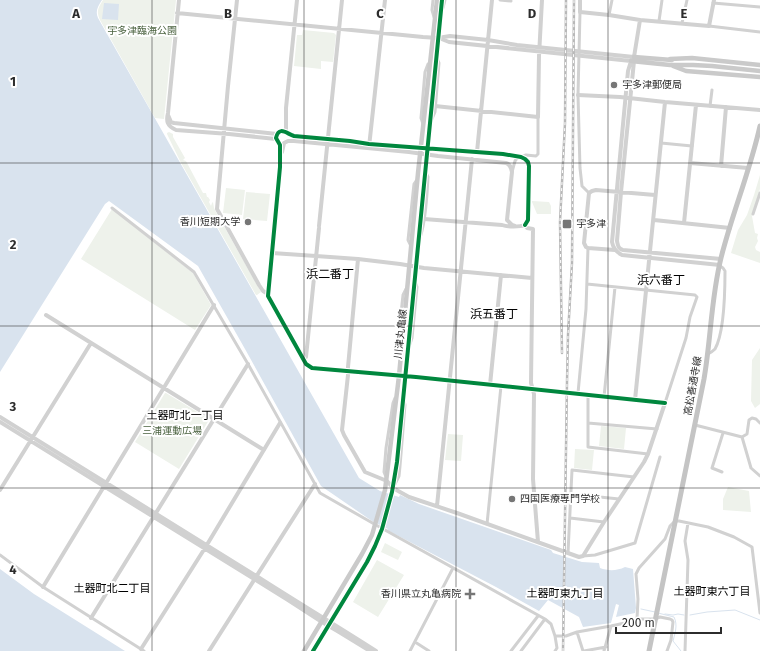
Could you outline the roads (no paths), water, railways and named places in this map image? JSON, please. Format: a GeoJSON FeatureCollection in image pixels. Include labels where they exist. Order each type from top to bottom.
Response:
{"type":"FeatureCollection","features":[{"type":"Feature","properties":{"kind":"main road","name":"川津丸亀線"},"geometry":{"type":"LineString","coordinates":[[304,651],[372,536],[387,481],[437,0]]}},
{"type":"Feature","properties":{"kind":"main road","name":"川津丸亀線"},"geometry":{"type":"LineString","coordinates":[[313,651],[367,562],[375,546],[393,490],[442,0]]}},
{"type":"Feature","properties":{"kind":"main road"},"geometry":{"type":"LineString","coordinates":[[670,62],[692,58],[760,65]]}},
{"type":"Feature","properties":{"kind":"main road"},"geometry":{"type":"LineString","coordinates":[[633,60],[670,62],[760,71]]}},
{"type":"Feature","properties":{"kind":"main road"},"geometry":{"type":"LineString","coordinates":[[670,62],[686,70],[760,77]]}},
{"type":"Feature","properties":{"kind":"main road","name":"高松善通寺線"},"geometry":{"type":"LineString","coordinates":[[649,651],[704,379],[708,354],[712,305],[720,264],[760,126]]}},
{"type":"Feature","properties":{"kind":"street"},"geometry":{"type":"LineString","coordinates":[[179,0],[168,112],[166,118],[167,122],[172,128],[176,130],[224,133],[282,142],[328,141]]}},
{"type":"Feature","properties":{"kind":"street"},"geometry":{"type":"LineString","coordinates":[[237,0],[217,211],[263,291],[268,294]]}},
{"type":"Feature","properties":{"kind":"street"},"geometry":{"type":"LineString","coordinates":[[297,0],[268,297],[306,364],[312,368],[348,370],[665,403]]}},
{"type":"Feature","properties":{"kind":"street"},"geometry":{"type":"LineString","coordinates":[[303,359],[306,357],[342,0]]}},
{"type":"Feature","properties":{"kind":"street"},"geometry":{"type":"LineString","coordinates":[[369,146],[385,0]]}},
{"type":"Feature","properties":{"kind":"street"},"geometry":{"type":"LineString","coordinates":[[433,0],[432,10],[435,19]]}},
{"type":"Feature","properties":{"kind":"street"},"geometry":{"type":"LineString","coordinates":[[441,14],[445,0]]}},
{"type":"Feature","properties":{"kind":"street"},"geometry":{"type":"LineString","coordinates":[[477,152],[492,0]]}},
{"type":"Feature","properties":{"kind":"street"},"geometry":{"type":"LineString","coordinates":[[500,0],[511,1]]}},
{"type":"Feature","properties":{"kind":"street"},"geometry":{"type":"LineString","coordinates":[[515,226],[508,220],[512,172],[515,161],[519,157],[526,155],[536,156],[538,154],[539,49],[542,0]]}},
{"type":"Feature","properties":{"kind":"street"},"geometry":{"type":"LineString","coordinates":[[580,0],[578,95],[581,184],[589,193]]}},
{"type":"Feature","properties":{"kind":"street"},"geometry":{"type":"LineString","coordinates":[[609,15],[612,0]]}},
{"type":"Feature","properties":{"kind":"street"},"geometry":{"type":"LineString","coordinates":[[659,21],[662,0]]}},
{"type":"Feature","properties":{"kind":"street"},"geometry":{"type":"LineString","coordinates":[[682,23],[687,0]]}},
{"type":"Feature","properties":{"kind":"street"},"geometry":{"type":"LineString","coordinates":[[744,6],[745,0]]}},
{"type":"Feature","properties":{"kind":"street"},"geometry":{"type":"LineString","coordinates":[[709,26],[713,1],[760,7]]}},
{"type":"Feature","properties":{"kind":"street"},"geometry":{"type":"LineString","coordinates":[[580,12],[640,20],[760,32]]}},
{"type":"Feature","properties":{"kind":"street"},"geometry":{"type":"LineString","coordinates":[[177,13],[433,37],[449,42],[539,49],[633,60]]}},
{"type":"Feature","properties":{"kind":"street"},"geometry":{"type":"LineString","coordinates":[[640,20],[628,98],[618,192],[617,249],[622,255],[650,255],[720,264],[725,271],[722,321],[714,350],[708,354]]}},
{"type":"Feature","properties":{"kind":"street"},"geometry":{"type":"LineString","coordinates":[[438,38],[450,36],[488,40],[539,49]]}},
{"type":"Feature","properties":{"kind":"street"},"geometry":{"type":"LineString","coordinates":[[430,124],[436,106],[439,63],[436,56]]}},
{"type":"Feature","properties":{"kind":"street"},"geometry":{"type":"LineString","coordinates":[[710,106],[712,90]]}},
{"type":"Feature","properties":{"kind":"street"},"geometry":{"type":"LineString","coordinates":[[578,95],[760,110]]}},
{"type":"Feature","properties":{"kind":"street"},"geometry":{"type":"LineString","coordinates":[[635,400],[665,102]]}},
{"type":"Feature","properties":{"kind":"street"},"geometry":{"type":"LineString","coordinates":[[684,223],[696,105]]}},
{"type":"Feature","properties":{"kind":"street"},"geometry":{"type":"LineString","coordinates":[[436,106],[538,117]]}},
{"type":"Feature","properties":{"kind":"street"},"geometry":{"type":"LineString","coordinates":[[721,166],[726,107]]}},
{"type":"Feature","properties":{"kind":"street"},"geometry":{"type":"LineString","coordinates":[[168,112],[171,122],[176,124],[283,133],[328,141],[421,151],[427,154],[506,163],[510,166],[512,172]]}},
{"type":"Feature","properties":{"kind":"street"},"geometry":{"type":"LineString","coordinates":[[176,124],[176,130]]}},
{"type":"Feature","properties":{"kind":"street"},"geometry":{"type":"LineString","coordinates":[[282,142],[289,137],[283,133]]}},
{"type":"Feature","properties":{"kind":"street"},"geometry":{"type":"LineString","coordinates":[[661,143],[692,146]]}},
{"type":"Feature","properties":{"kind":"street"},"geometry":{"type":"LineString","coordinates":[[421,151],[428,148],[503,154],[527,160],[529,166],[528,220],[525,225]]}},
{"type":"Feature","properties":{"kind":"street"},"geometry":{"type":"LineString","coordinates":[[438,506],[472,159]]}},
{"type":"Feature","properties":{"kind":"street"},"geometry":{"type":"LineString","coordinates":[[690,163],[748,168]]}},
{"type":"Feature","properties":{"kind":"street"},"geometry":{"type":"LineString","coordinates":[[417,244],[422,235],[424,219],[428,177],[425,172]]}},
{"type":"Feature","properties":{"kind":"street"},"geometry":{"type":"LineString","coordinates":[[589,193],[594,190],[655,195]]}},
{"type":"Feature","properties":{"kind":"street"},"geometry":{"type":"LineString","coordinates":[[578,393],[588,284],[588,248],[584,243],[589,193]]}},
{"type":"Feature","properties":{"kind":"street"},"geometry":{"type":"LineString","coordinates":[[753,214],[760,193]]}},
{"type":"Feature","properties":{"kind":"street"},"geometry":{"type":"LineString","coordinates":[[112,208],[194,272],[248,364],[280,424],[320,493],[545,619],[552,624],[556,636],[556,650]]}},
{"type":"Feature","properties":{"kind":"street"},"geometry":{"type":"LineString","coordinates":[[424,219],[511,227],[525,225],[528,228],[533,229],[531,383],[534,394],[533,479],[538,542]]}},
{"type":"Feature","properties":{"kind":"street"},"geometry":{"type":"LineString","coordinates":[[502,225],[508,220]]}},
{"type":"Feature","properties":{"kind":"street"},"geometry":{"type":"LineString","coordinates":[[654,220],[730,228]]}},
{"type":"Feature","properties":{"kind":"street"},"geometry":{"type":"LineString","coordinates":[[588,248],[617,249]]}},
{"type":"Feature","properties":{"kind":"street"},"geometry":{"type":"LineString","coordinates":[[272,253],[358,259],[532,278]]}},
{"type":"Feature","properties":{"kind":"street"},"geometry":{"type":"LineString","coordinates":[[358,259],[342,430],[365,472],[387,481],[393,490],[410,497],[579,557],[595,555],[635,543],[660,457]]}},
{"type":"Feature","properties":{"kind":"street"},"geometry":{"type":"LineString","coordinates":[[490,385],[501,275]]}},
{"type":"Feature","properties":{"kind":"street"},"geometry":{"type":"LineString","coordinates":[[583,556],[648,454],[686,338],[689,322],[697,297],[695,295],[588,284]]}},
{"type":"Feature","properties":{"kind":"street"},"geometry":{"type":"LineString","coordinates":[[604,397],[614,287]]}},
{"type":"Feature","properties":{"kind":"street"},"geometry":{"type":"LineString","coordinates":[[43,587],[104,484],[214,306]]}},
{"type":"Feature","properties":{"kind":"street"},"geometry":{"type":"LineString","coordinates":[[46,315],[264,450]]}},
{"type":"Feature","properties":{"kind":"street"},"geometry":{"type":"LineString","coordinates":[[0,490],[92,343]]}},
{"type":"Feature","properties":{"kind":"street"},"geometry":{"type":"LineString","coordinates":[[91,618],[248,364]]}},
{"type":"Feature","properties":{"kind":"street"},"geometry":{"type":"LineString","coordinates":[[487,524],[501,386]]}},
{"type":"Feature","properties":{"kind":"street"},"geometry":{"type":"LineString","coordinates":[[588,394],[588,447],[648,454]]}},
{"type":"Feature","properties":{"kind":"street"},"geometry":{"type":"LineString","coordinates":[[0,417],[32,439],[205,546],[288,600],[376,651]]}},
{"type":"Feature","properties":{"kind":"street"},"geometry":{"type":"LineString","coordinates":[[695,425],[742,437],[747,434],[749,420],[752,418],[756,419],[760,424]]}},
{"type":"Feature","properties":{"kind":"street"},"geometry":{"type":"LineString","coordinates":[[0,422],[32,439]]}},
{"type":"Feature","properties":{"kind":"street"},"geometry":{"type":"LineString","coordinates":[[588,423],[657,429]]}},
{"type":"Feature","properties":{"kind":"street"},"geometry":{"type":"LineString","coordinates":[[0,554],[43,587],[142,650],[280,424]]}},
{"type":"Feature","properties":{"kind":"street"},"geometry":{"type":"LineString","coordinates":[[722,472],[712,468],[723,433]]}},
{"type":"Feature","properties":{"kind":"street"},"geometry":{"type":"LineString","coordinates":[[742,437],[751,468],[760,476]]}},
{"type":"Feature","properties":{"kind":"street"},"geometry":{"type":"LineString","coordinates":[[568,553],[572,470],[634,477]]}},
{"type":"Feature","properties":{"kind":"street"},"geometry":{"type":"LineString","coordinates":[[209,651],[315,484]]}},
{"type":"Feature","properties":{"kind":"street"},"geometry":{"type":"LineString","coordinates":[[571,494],[619,499]]}},
{"type":"Feature","properties":{"kind":"street"},"geometry":{"type":"LineString","coordinates":[[570,518],[604,522]]}},
{"type":"Feature","properties":{"kind":"street"},"geometry":{"type":"LineString","coordinates":[[637,619],[638,598],[636,574],[639,568],[665,539],[670,526],[675,521],[708,527],[734,537],[752,547],[760,613]]}},
{"type":"Feature","properties":{"kind":"street"},"geometry":{"type":"LineString","coordinates":[[685,651],[688,560],[685,541],[688,523]]}},
{"type":"Feature","properties":{"kind":"street"},"geometry":{"type":"LineString","coordinates":[[410,651],[453,568]]}},
{"type":"Feature","properties":{"kind":"street"},"geometry":{"type":"LineString","coordinates":[[756,581],[760,578]]}},
{"type":"Feature","properties":{"kind":"street"},"geometry":{"type":"LineString","coordinates":[[511,651],[538,616]]}},
{"type":"Feature","properties":{"kind":"street"},"geometry":{"type":"LineString","coordinates":[[556,636],[566,636],[578,632],[634,621],[637,619],[660,617],[670,619],[673,622],[671,640],[667,651]]}},
{"type":"Feature","properties":{"kind":"street"},"geometry":{"type":"LineString","coordinates":[[521,651],[545,619]]}},
{"type":"Feature","properties":{"kind":"street"},"geometry":{"type":"LineString","coordinates":[[330,624],[370,651]]}},
{"type":"Feature","properties":{"kind":"street"},"geometry":{"type":"LineString","coordinates":[[604,651],[611,626]]}},
{"type":"Feature","properties":{"kind":"street"},"geometry":{"type":"LineString","coordinates":[[578,632],[584,651],[606,647]]}},
{"type":"Feature","properties":{"kind":"street"},"geometry":{"type":"LineString","coordinates":[[414,642],[429,651]]}},
{"type":"Feature","properties":{"kind":"waterway"},"geometry":{"type":"LineString","coordinates":[[641,609],[655,612]]}},
{"type":"Feature","properties":{"kind":"waterway"},"geometry":{"type":"LineString","coordinates":[[690,615],[735,610],[760,620]]}},
{"type":"Feature","properties":{"kind":"waterway"},"geometry":{"type":"LineString","coordinates":[[658,613],[674,617],[676,626],[673,641],[681,651]]}},
{"type":"Feature","properties":{"kind":"waterway"},"geometry":{"type":"LineString","coordinates":[[665,614],[684,615]]}},
{"type":"Feature","properties":{"kind":"railway"},"geometry":{"type":"LineString","coordinates":[[562,353],[560,222],[565,123],[566,0]]}},
{"type":"Feature","properties":{"kind":"railway"},"geometry":{"type":"LineString","coordinates":[[563,651],[568,335],[572,263],[574,0]]}},
{"type":"Feature","properties":{"kind":"place","name":"宇多津郵便局"},"geometry":{"type":"Point","coordinates":[614,85]}},
{"type":"Feature","properties":{"kind":"place","name":"香川短期大学"},"geometry":{"type":"Point","coordinates":[248,222]}},
{"type":"Feature","properties":{"kind":"place","name":"宇多津"},"geometry":{"type":"Point","coordinates":[567,224]}},
{"type":"Feature","properties":{"kind":"place","name":"四国医療専門学校"},"geometry":{"type":"Point","coordinates":[512,499]}},
{"type":"Feature","properties":{"kind":"place","name":"香川県立丸亀病院"},"geometry":{"type":"Point","coordinates":[470,594]}},
{"type":"Feature","properties":{"kind":"district","name":"浜二番丁"},"geometry":{"type":"Point","coordinates":[330,274]}},
{"type":"Feature","properties":{"kind":"district","name":"浜六番丁"},"geometry":{"type":"Point","coordinates":[661,280]}},
{"type":"Feature","properties":{"kind":"district","name":"浜五番丁"},"geometry":{"type":"Point","coordinates":[494,314]}},
{"type":"Feature","properties":{"kind":"district","name":"土器町北一丁目"},"geometry":{"type":"Point","coordinates":[185,415]}},
{"type":"Feature","properties":{"kind":"district","name":"土器町北二丁目"},"geometry":{"type":"Point","coordinates":[112,588]}},
{"type":"Feature","properties":{"kind":"district","name":"土器町東六丁目"},"geometry":{"type":"Point","coordinates":[712,591]}},
{"type":"Feature","properties":{"kind":"district","name":"土器町東九丁目"},"geometry":{"type":"Point","coordinates":[565,593]}},
{"type":"Feature","properties":{"kind":"park label","name":"宇多津臨海公園"},"geometry":{"type":"Point","coordinates":[142,31]}},
{"type":"Feature","properties":{"kind":"park label","name":"三浦運動広場"},"geometry":{"type":"Point","coordinates":[172,431]}}]}
